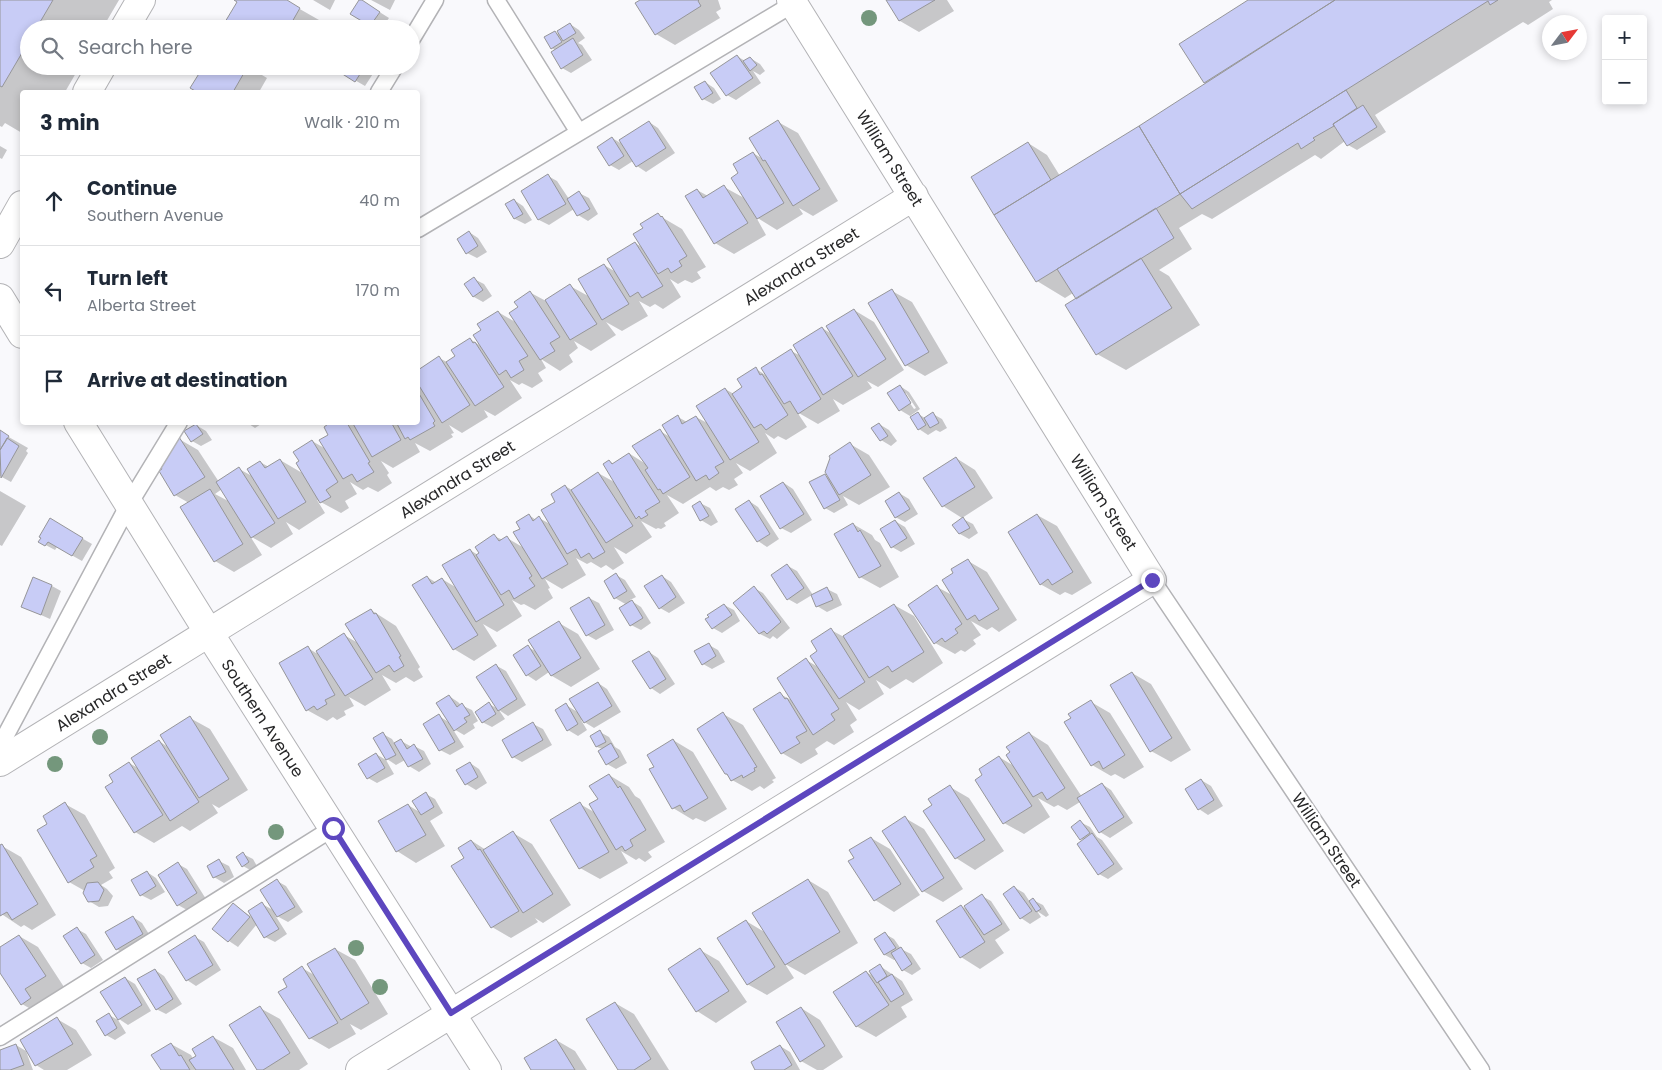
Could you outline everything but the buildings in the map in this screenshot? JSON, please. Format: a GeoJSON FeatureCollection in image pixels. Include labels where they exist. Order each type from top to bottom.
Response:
{"type":"FeatureCollection","features":[{"type":"Feature","properties":{"kind":"street"},"geometry":{"type":"LineString","coordinates":[[129,20],[141,0]]}},
{"type":"Feature","properties":{"kind":"street","name":"William Street"},"geometry":{"type":"LineString","coordinates":[[792,2],[1152,580]]}},
{"type":"Feature","properties":{"kind":"street"},"geometry":{"type":"LineString","coordinates":[[88,90],[97,75]]}},
{"type":"Feature","properties":{"kind":"street","name":"Alexandra Street"},"geometry":{"type":"LineString","coordinates":[[0,762],[914,196]]}},
{"type":"Feature","properties":{"kind":"street"},"geometry":{"type":"LineString","coordinates":[[0,244],[20,209]]}},
{"type":"Feature","properties":{"kind":"street"},"geometry":{"type":"LineString","coordinates":[[0,298],[20,331]]}},
{"type":"Feature","properties":{"kind":"street","name":"Southern Avenue"},"geometry":{"type":"LineString","coordinates":[[80,425],[209,633],[488,1070]]}},
{"type":"Feature","properties":{"kind":"street"},"geometry":{"type":"LineString","coordinates":[[360,1070],[1152,580]]}},
{"type":"Feature","properties":{"kind":"lane"},"geometry":{"type":"LineString","coordinates":[[420,25],[435,0]]}},
{"type":"Feature","properties":{"kind":"lane"},"geometry":{"type":"LineString","coordinates":[[496,0],[578,131]]}},
{"type":"Feature","properties":{"kind":"lane"},"geometry":{"type":"LineString","coordinates":[[420,228],[792,2]]}},
{"type":"Feature","properties":{"kind":"lane"},"geometry":{"type":"LineString","coordinates":[[380,90],[389,75]]}},
{"type":"Feature","properties":{"kind":"lane"},"geometry":{"type":"LineString","coordinates":[[0,746],[129,504],[177,425]]}},
{"type":"Feature","properties":{"kind":"lane","name":"William Street"},"geometry":{"type":"LineString","coordinates":[[1152,580],[1481,1070]]}},
{"type":"Feature","properties":{"kind":"lane"},"geometry":{"type":"LineString","coordinates":[[0,1037],[333,828]]}},
{"type":"Feature","properties":{"kind":"route"},"geometry":{"type":"LineString","coordinates":[[333,828],[451,1013],[1152,580]]}}]}
